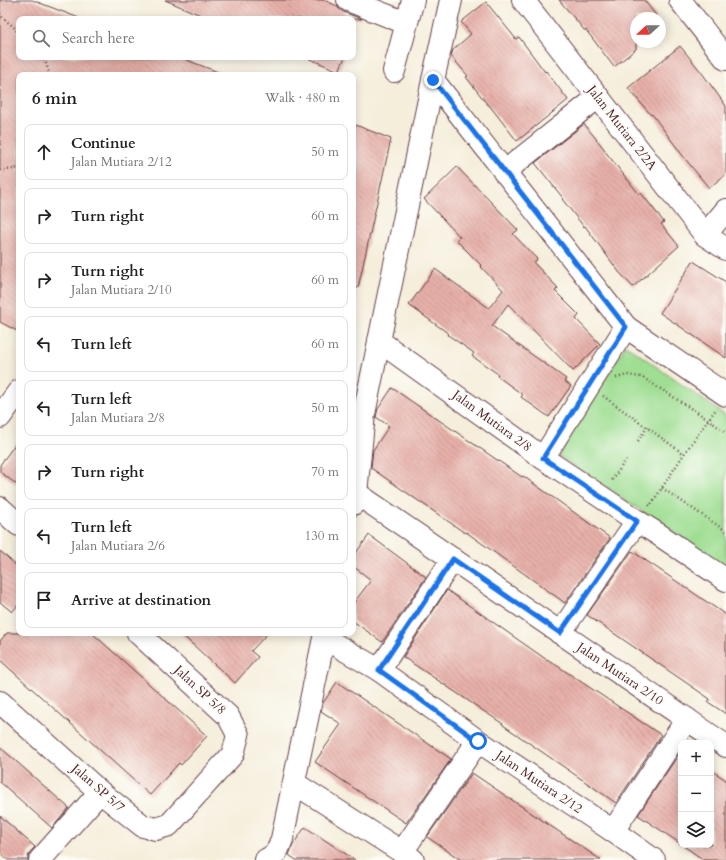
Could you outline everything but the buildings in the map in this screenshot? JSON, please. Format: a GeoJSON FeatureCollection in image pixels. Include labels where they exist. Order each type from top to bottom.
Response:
{"type":"FeatureCollection","features":[{"type":"Feature","properties":{"kind":"street"},"geometry":{"type":"LineString","coordinates":[[348,0],[406,23]]}},
{"type":"Feature","properties":{"kind":"street"},"geometry":{"type":"LineString","coordinates":[[394,72],[413,0]]}},
{"type":"Feature","properties":{"kind":"street"},"geometry":{"type":"LineString","coordinates":[[356,481],[364,414],[433,80],[452,0]]}},
{"type":"Feature","properties":{"kind":"street","name":"Jalan Mutiara 2/2A"},"geometry":{"type":"LineString","coordinates":[[523,0],[705,235],[726,249]]}},
{"type":"Feature","properties":{"kind":"street"},"geometry":{"type":"LineString","coordinates":[[680,0],[726,59]]}},
{"type":"Feature","properties":{"kind":"street"},"geometry":{"type":"LineString","coordinates":[[433,80],[626,327],[726,394]]}},
{"type":"Feature","properties":{"kind":"street"},"geometry":{"type":"LineString","coordinates":[[504,172],[598,97]]}},
{"type":"Feature","properties":{"kind":"street"},"geometry":{"type":"LineString","coordinates":[[705,235],[726,210]]}},
{"type":"Feature","properties":{"kind":"street"},"geometry":{"type":"LineString","coordinates":[[543,458],[626,327]]}},
{"type":"Feature","properties":{"kind":"street","name":"Jalan Mutiara 2/8"},"geometry":{"type":"LineString","coordinates":[[379,341],[543,458],[641,512],[658,534],[726,580]]}},
{"type":"Feature","properties":{"kind":"street"},"geometry":{"type":"LineString","coordinates":[[0,417],[16,395]]}},
{"type":"Feature","properties":{"kind":"street","name":"Jalan Mutiara 2/10"},"geometry":{"type":"LineString","coordinates":[[356,499],[453,559],[726,746]]}},
{"type":"Feature","properties":{"kind":"street"},"geometry":{"type":"LineString","coordinates":[[0,508],[16,522]]}},
{"type":"Feature","properties":{"kind":"street"},"geometry":{"type":"LineString","coordinates":[[560,633],[641,512]]}},
{"type":"Feature","properties":{"kind":"street"},"geometry":{"type":"LineString","coordinates":[[379,670],[453,559]]}},
{"type":"Feature","properties":{"kind":"street","name":"Jalan SP 5/8"},"geometry":{"type":"LineString","coordinates":[[141,636],[228,716],[238,735],[233,754],[198,792]]}},
{"type":"Feature","properties":{"kind":"street"},"geometry":{"type":"LineString","coordinates":[[266,860],[272,857],[279,849],[325,636]]}},
{"type":"Feature","properties":{"kind":"street","name":"Jalan Mutiara 2/12"},"geometry":{"type":"LineString","coordinates":[[325,636],[379,670],[478,741],[654,860]]}},
{"type":"Feature","properties":{"kind":"street","name":"Jalan SP 5/7"},"geometry":{"type":"LineString","coordinates":[[0,702],[100,792],[143,826],[156,829],[169,825],[198,792]]}},
{"type":"Feature","properties":{"kind":"street"},"geometry":{"type":"LineString","coordinates":[[613,831],[687,720]]}},
{"type":"Feature","properties":{"kind":"street"},"geometry":{"type":"LineString","coordinates":[[294,783],[408,856],[478,741]]}},
{"type":"Feature","properties":{"kind":"street"},"geometry":{"type":"LineString","coordinates":[[40,860],[100,792]]}},
{"type":"Feature","properties":{"kind":"path"},"geometry":{"type":"LineString","coordinates":[[0,13],[2,17],[16,29]]}},
{"type":"Feature","properties":{"kind":"path"},"geometry":{"type":"LineString","coordinates":[[43,60],[45,61],[49,72]]}},
{"type":"Feature","properties":{"kind":"path"},"geometry":{"type":"LineString","coordinates":[[0,171],[16,168]]}},
{"type":"Feature","properties":{"kind":"path"},"geometry":{"type":"LineString","coordinates":[[613,379],[627,375],[642,377],[709,420],[726,433]]}},
{"type":"Feature","properties":{"kind":"path"},"geometry":{"type":"LineString","coordinates":[[597,392],[684,454]]}},
{"type":"Feature","properties":{"kind":"path"},"geometry":{"type":"LineString","coordinates":[[641,512],[650,506],[726,394]]}},
{"type":"Feature","properties":{"kind":"path"},"geometry":{"type":"LineString","coordinates":[[638,441],[647,428]]}},
{"type":"Feature","properties":{"kind":"path"},"geometry":{"type":"LineString","coordinates":[[618,484],[612,480],[626,460]]}},
{"type":"Feature","properties":{"kind":"path"},"geometry":{"type":"LineString","coordinates":[[662,488],[726,531]]}},
{"type":"Feature","properties":{"kind":"green space"},"geometry":{"type":"Polygon","coordinates":[[[626,345],[726,416],[726,567],[559,456],[626,345]]]}},
{"type":"Feature","properties":{"kind":"route"},"geometry":{"type":"LineString","coordinates":[[433,80],[626,327],[543,458],[637,521],[560,633],[453,559],[379,670],[478,741]]}}]}
